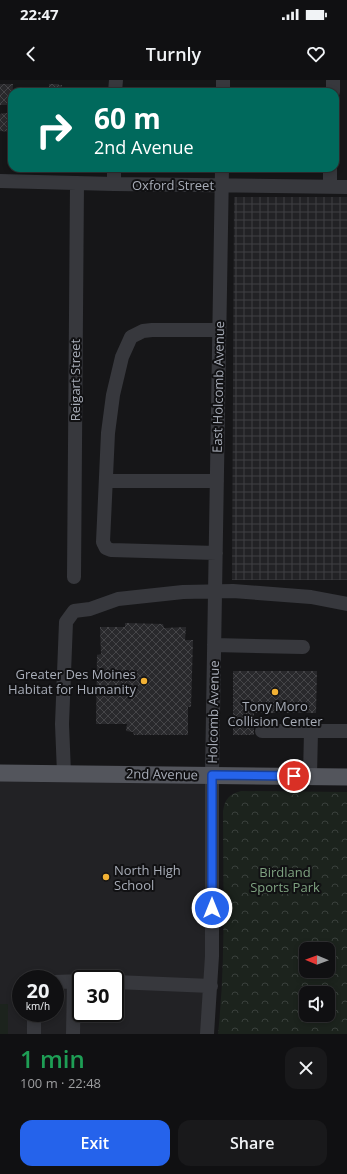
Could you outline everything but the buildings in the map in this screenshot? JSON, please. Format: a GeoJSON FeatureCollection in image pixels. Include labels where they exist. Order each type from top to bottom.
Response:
{"type":"FeatureCollection","features":[{"type":"Feature","properties":{"kind":"main road","name":"2nd Avenue"},"geometry":{"type":"LineString","coordinates":[[0,773],[347,777]]}},
{"type":"Feature","properties":{"kind":"street"},"geometry":{"type":"LineString","coordinates":[[114,172],[114,184]]}},
{"type":"Feature","properties":{"kind":"street","name":"East Holcomb Avenue"},"geometry":{"type":"LineString","coordinates":[[215,606],[222,172]]}},
{"type":"Feature","properties":{"kind":"street"},"geometry":{"type":"LineString","coordinates":[[330,172],[330,187]]}},
{"type":"Feature","properties":{"kind":"street","name":"Oxford Street"},"geometry":{"type":"LineString","coordinates":[[0,181],[347,187]]}},
{"type":"Feature","properties":{"kind":"street","name":"Reigart Street"},"geometry":{"type":"LineString","coordinates":[[74,578],[77,183]]}},
{"type":"Feature","properties":{"kind":"street"},"geometry":{"type":"LineString","coordinates":[[216,553],[111,550],[106,548],[103,542],[108,433],[122,357],[131,337],[143,331],[152,330],[219,330]]}},
{"type":"Feature","properties":{"kind":"street"},"geometry":{"type":"LineString","coordinates":[[106,481],[217,481]]}},
{"type":"Feature","properties":{"kind":"street"},"geometry":{"type":"LineString","coordinates":[[64,773],[62,724],[66,622],[74,612],[90,609],[118,600],[183,592],[215,591],[311,597],[347,604]]}},
{"type":"Feature","properties":{"kind":"street","name":"Holcomb Avenue"},"geometry":{"type":"LineString","coordinates":[[207,1034],[212,956],[212,775],[215,606]]}},
{"type":"Feature","properties":{"kind":"street"},"geometry":{"type":"LineString","coordinates":[[214,645],[303,647]]}},
{"type":"Feature","properties":{"kind":"street"},"geometry":{"type":"LineString","coordinates":[[262,731],[347,731]]}},
{"type":"Feature","properties":{"kind":"street"},"geometry":{"type":"LineString","coordinates":[[310,776],[311,731]]}},
{"type":"Feature","properties":{"kind":"street"},"geometry":{"type":"LineString","coordinates":[[124,982],[211,986]]}},
{"type":"Feature","properties":{"kind":"street"},"geometry":{"type":"LineString","coordinates":[[34,1022],[34,1034]]}},
{"type":"Feature","properties":{"kind":"street"},"geometry":{"type":"LineString","coordinates":[[73,1034],[74,1022]]}},
{"type":"Feature","properties":{"kind":"shaded area"},"geometry":{"type":"Polygon","coordinates":[[[234,197],[347,197],[347,580],[232,580],[234,197]]]}},
{"type":"Feature","properties":{"kind":"shaded area","name":"North High School"},"geometry":{"type":"Polygon","coordinates":[[[0,773],[212,775],[207,1034],[0,1034],[0,773]]]}},
{"type":"Feature","properties":{"kind":"green space","name":"Birdland Sports Park"},"geometry":{"type":"Polygon","coordinates":[[[241,791],[347,792],[347,1034],[218,1034],[221,1006],[223,951],[223,811],[225,803],[231,795],[241,791]]]}},
{"type":"Feature","properties":{"kind":"green space"},"geometry":{"type":"Polygon","coordinates":[[[0,1004],[8,1004],[8,1034],[0,1034],[0,1004]]]}},
{"type":"Feature","properties":{"kind":"place","name":"Greater Des Moines Habitat for Humanity"},"geometry":{"type":"Point","coordinates":[144,681]}},
{"type":"Feature","properties":{"kind":"place","name":"Tony Moro Collision Center"},"geometry":{"type":"Point","coordinates":[275,692]}},
{"type":"Feature","properties":{"kind":"place","name":"North High School"},"geometry":{"type":"Point","coordinates":[106,877]}},
{"type":"Feature","properties":{"kind":"route"},"geometry":{"type":"LineString","coordinates":[[212,908],[212,775],[294,776]]}}]}
